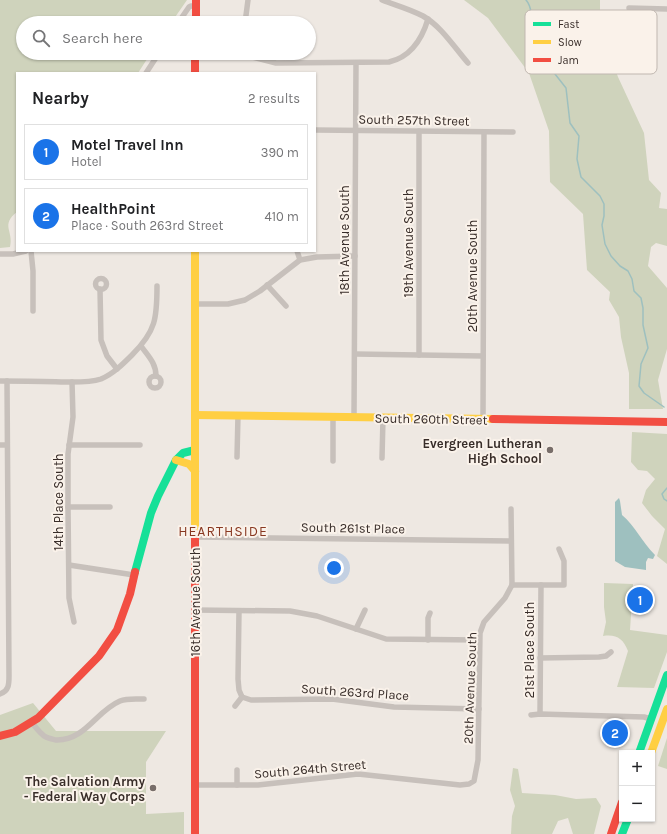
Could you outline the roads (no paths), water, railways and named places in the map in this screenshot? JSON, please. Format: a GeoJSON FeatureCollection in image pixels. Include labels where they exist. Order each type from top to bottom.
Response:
{"type":"FeatureCollection","features":[{"type":"Feature","properties":{"kind":"main road"},"geometry":{"type":"LineString","coordinates":[[196,3],[196,16]]}},
{"type":"Feature","properties":{"kind":"main road"},"geometry":{"type":"LineString","coordinates":[[195,60],[195,72]]}},
{"type":"Feature","properties":{"kind":"main road","name":"16th Avenue South"},"geometry":{"type":"LineString","coordinates":[[195,252],[195,834]]}},
{"type":"Feature","properties":{"kind":"main road","name":"South 260th Street"},"geometry":{"type":"LineString","coordinates":[[195,415],[667,422]]}},
{"type":"Feature","properties":{"kind":"main road"},"geometry":{"type":"LineString","coordinates":[[0,736],[15,732],[32,723],[106,648],[117,630],[124,614],[150,513],[165,479],[176,460],[183,453],[195,450]]}},
{"type":"Feature","properties":{"kind":"main road"},"geometry":{"type":"LineString","coordinates":[[176,460],[189,464],[195,471]]}},
{"type":"Feature","properties":{"kind":"main road"},"geometry":{"type":"LineString","coordinates":[[640,750],[667,675]]}},
{"type":"Feature","properties":{"kind":"main road"},"geometry":{"type":"LineString","coordinates":[[653,750],[667,709]]}},
{"type":"Feature","properties":{"kind":"main road"},"geometry":{"type":"LineString","coordinates":[[645,750],[648,730]]}},
{"type":"Feature","properties":{"kind":"main road"},"geometry":{"type":"LineString","coordinates":[[611,834],[619,811]]}},
{"type":"Feature","properties":{"kind":"main road"},"geometry":{"type":"LineString","coordinates":[[622,834],[627,822]]}},
{"type":"Feature","properties":{"kind":"street"},"geometry":{"type":"LineString","coordinates":[[246,16],[248,0]]}},
{"type":"Feature","properties":{"kind":"street"},"geometry":{"type":"LineString","coordinates":[[382,0],[417,13],[428,19],[440,30],[468,63]]}},
{"type":"Feature","properties":{"kind":"street"},"geometry":{"type":"LineString","coordinates":[[183,16],[189,7],[196,3]]}},
{"type":"Feature","properties":{"kind":"street"},"geometry":{"type":"LineString","coordinates":[[629,8],[667,9]]}},
{"type":"Feature","properties":{"kind":"street"},"geometry":{"type":"LineString","coordinates":[[264,60],[276,63],[389,62],[402,58],[410,52],[418,42],[425,29],[428,19]]}},
{"type":"Feature","properties":{"kind":"street"},"geometry":{"type":"LineString","coordinates":[[147,72],[154,60]]}},
{"type":"Feature","properties":{"kind":"street","name":"18th Avenue South"},"geometry":{"type":"LineString","coordinates":[[354,417],[356,62]]}},
{"type":"Feature","properties":{"kind":"street","name":"South 257th Street"},"geometry":{"type":"LineString","coordinates":[[316,130],[513,132]]}},
{"type":"Feature","properties":{"kind":"street","name":"19th Avenue South"},"geometry":{"type":"LineString","coordinates":[[418,355],[420,132]]}},
{"type":"Feature","properties":{"kind":"street","name":"20th Avenue South"},"geometry":{"type":"LineString","coordinates":[[483,419],[484,132]]}},
{"type":"Feature","properties":{"kind":"street"},"geometry":{"type":"LineString","coordinates":[[0,254],[22,252]]}},
{"type":"Feature","properties":{"kind":"street"},"geometry":{"type":"LineString","coordinates":[[31,252],[33,271],[33,312]]}},
{"type":"Feature","properties":{"kind":"street"},"geometry":{"type":"LineString","coordinates":[[297,252],[300,260]]}},
{"type":"Feature","properties":{"kind":"street"},"geometry":{"type":"LineString","coordinates":[[195,304],[228,304],[239,302],[250,297],[300,260],[317,257],[355,256]]}},
{"type":"Feature","properties":{"kind":"street"},"geometry":{"type":"LineString","coordinates":[[267,285],[286,306]]}},
{"type":"Feature","properties":{"kind":"street"},"geometry":{"type":"LineString","coordinates":[[0,381],[72,382],[100,379],[117,370],[141,346],[150,334],[157,311],[157,286]]}},
{"type":"Feature","properties":{"kind":"street"},"geometry":{"type":"LineString","coordinates":[[100,289],[101,340],[106,353],[117,370]]}},
{"type":"Feature","properties":{"kind":"street"},"geometry":{"type":"LineString","coordinates":[[141,346],[154,364],[156,376]]}},
{"type":"Feature","properties":{"kind":"street"},"geometry":{"type":"LineString","coordinates":[[354,354],[483,356]]}},
{"type":"Feature","properties":{"kind":"street"},"geometry":{"type":"LineString","coordinates":[[0,694],[8,687],[7,381]]}},
{"type":"Feature","properties":{"kind":"street","name":"14th Place South"},"geometry":{"type":"LineString","coordinates":[[72,382],[73,417],[69,445],[68,507],[69,598],[74,622]]}},
{"type":"Feature","properties":{"kind":"street"},"geometry":{"type":"LineString","coordinates":[[237,457],[238,415]]}},
{"type":"Feature","properties":{"kind":"street"},"geometry":{"type":"LineString","coordinates":[[333,460],[334,417]]}},
{"type":"Feature","properties":{"kind":"street"},"geometry":{"type":"LineString","coordinates":[[382,458],[383,418]]}},
{"type":"Feature","properties":{"kind":"street"},"geometry":{"type":"LineString","coordinates":[[0,445],[7,445]]}},
{"type":"Feature","properties":{"kind":"street"},"geometry":{"type":"LineString","coordinates":[[69,445],[140,445]]}},
{"type":"Feature","properties":{"kind":"street"},"geometry":{"type":"LineString","coordinates":[[68,507],[110,507]]}},
{"type":"Feature","properties":{"kind":"street"},"geometry":{"type":"LineString","coordinates":[[511,509],[512,585],[564,585],[564,561],[559,549]]}},
{"type":"Feature","properties":{"kind":"street","name":"South 261st Place"},"geometry":{"type":"LineString","coordinates":[[195,537],[511,540]]}},
{"type":"Feature","properties":{"kind":"street"},"geometry":{"type":"LineString","coordinates":[[69,565],[134,575]]}},
{"type":"Feature","properties":{"kind":"street","name":"20th Avenue South"},"geometry":{"type":"LineString","coordinates":[[474,781],[478,760],[481,628],[484,622],[505,598],[512,585]]}},
{"type":"Feature","properties":{"kind":"street","name":"21st Place South"},"geometry":{"type":"LineString","coordinates":[[540,585],[540,714]]}},
{"type":"Feature","properties":{"kind":"street"},"geometry":{"type":"LineString","coordinates":[[195,610],[290,611],[304,613],[386,639],[480,640]]}},
{"type":"Feature","properties":{"kind":"street"},"geometry":{"type":"LineString","coordinates":[[235,706],[242,697],[239,690],[238,679],[239,610]]}},
{"type":"Feature","properties":{"kind":"street"},"geometry":{"type":"LineString","coordinates":[[356,629],[365,610]]}},
{"type":"Feature","properties":{"kind":"street"},"geometry":{"type":"LineString","coordinates":[[428,640],[428,618],[430,613]]}},
{"type":"Feature","properties":{"kind":"street"},"geometry":{"type":"LineString","coordinates":[[540,658],[599,657],[606,656],[611,652]]}},
{"type":"Feature","properties":{"kind":"street","name":"South 263rd Place"},"geometry":{"type":"LineString","coordinates":[[242,697],[251,700],[332,699],[394,707],[478,709]]}},
{"type":"Feature","properties":{"kind":"street"},"geometry":{"type":"LineString","coordinates":[[32,723],[42,735],[51,739],[62,740],[71,738],[83,732],[101,714],[121,700],[144,699]]}},
{"type":"Feature","properties":{"kind":"street"},"geometry":{"type":"LineString","coordinates":[[531,715],[644,717],[651,720]]}},
{"type":"Feature","properties":{"kind":"street"},"geometry":{"type":"LineString","coordinates":[[237,770],[237,785]]}},
{"type":"Feature","properties":{"kind":"street","name":"South 264th Street"},"geometry":{"type":"LineString","coordinates":[[195,785],[266,785],[358,774],[460,785],[469,784],[474,781]]}},
{"type":"Feature","properties":{"kind":"water"},"geometry":{"type":"Polygon","coordinates":[[[619,498],[622,515],[631,524],[655,555],[653,559],[648,558],[646,562],[646,570],[625,567],[615,561],[615,502],[619,498]]]}},
{"type":"Feature","properties":{"kind":"waterway"},"geometry":{"type":"LineString","coordinates":[[526,0],[529,4],[530,10]]}},
{"type":"Feature","properties":{"kind":"waterway"},"geometry":{"type":"LineString","coordinates":[[555,74],[566,88],[570,123],[579,136],[577,159],[581,177],[600,196],[604,204],[602,225],[605,244],[611,256],[620,266],[628,271],[632,279],[634,291],[641,298],[643,308],[643,325],[648,348],[641,364],[639,386],[644,393],[664,407]]}},
{"type":"Feature","properties":{"kind":"waterway"},"geometry":{"type":"LineString","coordinates":[[667,488],[662,494],[664,499],[667,501]]}},
{"type":"Feature","properties":{"kind":"place","name":"Evergreen Lutheran High School"},"geometry":{"type":"Point","coordinates":[550,450]}},
{"type":"Feature","properties":{"kind":"place","name":"Motel Travel Inn"},"geometry":{"type":"Point","coordinates":[640,600]}},
{"type":"Feature","properties":{"kind":"place","name":"HealthPoint"},"geometry":{"type":"Point","coordinates":[615,733]}},
{"type":"Feature","properties":{"kind":"place","name":"The Salvation Army - Federal Way Corps"},"geometry":{"type":"Point","coordinates":[153,788]}},
{"type":"Feature","properties":{"kind":"district","name":"HEARTHSIDE"},"geometry":{"type":"Point","coordinates":[223,531]}}]}
